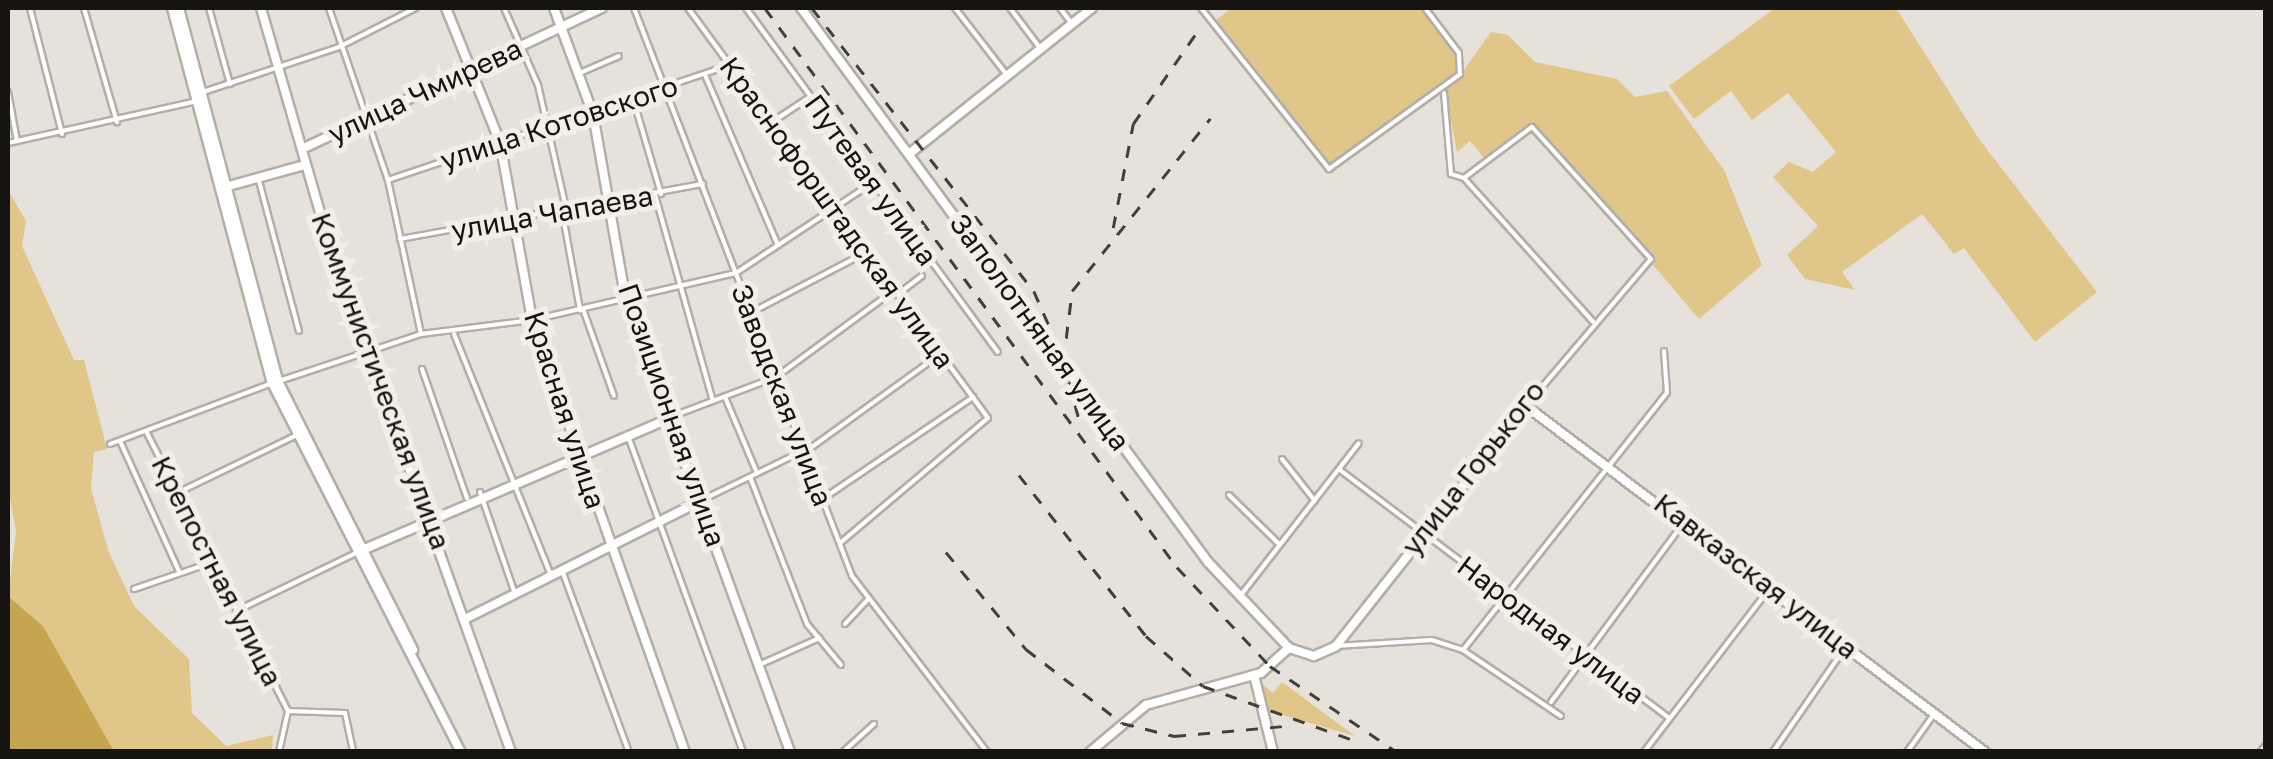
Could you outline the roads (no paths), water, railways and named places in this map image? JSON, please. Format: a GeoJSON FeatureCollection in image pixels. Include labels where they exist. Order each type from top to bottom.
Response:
{"type":"FeatureCollection","features":[{"type":"Feature","properties":{"kind":"street"},"geometry":{"type":"LineString","coordinates":[[30,8],[62,134]]}},
{"type":"Feature","properties":{"kind":"street"},"geometry":{"type":"LineString","coordinates":[[84,8],[117,122]]}},
{"type":"Feature","properties":{"kind":"street"},"geometry":{"type":"LineString","coordinates":[[175,8],[275,382],[357,552],[464,752]]}},
{"type":"Feature","properties":{"kind":"street"},"geometry":{"type":"LineString","coordinates":[[208,8],[230,84]]}},
{"type":"Feature","properties":{"kind":"street","name":"Коммунистическая улица"},"geometry":{"type":"LineString","coordinates":[[261,8],[305,165],[365,348],[430,514],[511,752]]}},
{"type":"Feature","properties":{"kind":"street"},"geometry":{"type":"LineString","coordinates":[[329,8],[339,48],[388,180],[421,334]]}},
{"type":"Feature","properties":{"kind":"street"},"geometry":{"type":"LineString","coordinates":[[8,143],[117,122],[199,97],[339,48],[416,8]]}},
{"type":"Feature","properties":{"kind":"street","name":"Красная улица"},"geometry":{"type":"LineString","coordinates":[[446,8],[476,66],[500,142],[532,320],[576,454],[685,752]]}},
{"type":"Feature","properties":{"kind":"street"},"geometry":{"type":"LineString","coordinates":[[504,8],[523,45],[548,126],[581,310],[614,396]]}},
{"type":"Feature","properties":{"kind":"street","name":"Позиционная улица"},"geometry":{"type":"LineString","coordinates":[[554,8],[582,72],[611,205],[626,300],[672,416],[790,752]]}},
{"type":"Feature","properties":{"kind":"street","name":"улица Чмирева"},"geometry":{"type":"LineString","coordinates":[[302,149],[602,8]]}},
{"type":"Feature","properties":{"kind":"street","name":"Заводская улица"},"geometry":{"type":"LineString","coordinates":[[634,8],[838,544],[868,599],[987,752]]}},
{"type":"Feature","properties":{"kind":"street","name":"Краснофорштадская улица"},"geometry":{"type":"LineString","coordinates":[[688,8],[988,418],[838,544]]}},
{"type":"Feature","properties":{"kind":"street","name":"Путевая улица"},"geometry":{"type":"LineString","coordinates":[[746,8],[998,352]]}},
{"type":"Feature","properties":{"kind":"street","name":"Заполотняная улица"},"geometry":{"type":"LineString","coordinates":[[800,8],[1238,599],[1289,648]]}},
{"type":"Feature","properties":{"kind":"street"},"geometry":{"type":"LineString","coordinates":[[955,8],[1008,76]]}},
{"type":"Feature","properties":{"kind":"street"},"geometry":{"type":"LineString","coordinates":[[1010,8],[1041,49]]}},
{"type":"Feature","properties":{"kind":"street"},"geometry":{"type":"LineString","coordinates":[[1060,8],[1072,24]]}},
{"type":"Feature","properties":{"kind":"street"},"geometry":{"type":"LineString","coordinates":[[908,154],[1092,8]]}},
{"type":"Feature","properties":{"kind":"street"},"geometry":{"type":"LineString","coordinates":[[1201,8],[1329,169],[1444,94],[1462,61],[1425,8]]}},
{"type":"Feature","properties":{"kind":"street"},"geometry":{"type":"LineString","coordinates":[[582,72],[619,56]]}},
{"type":"Feature","properties":{"kind":"street","name":"улица Котовского"},"geometry":{"type":"LineString","coordinates":[[388,180],[729,65]]}},
{"type":"Feature","properties":{"kind":"street"},"geometry":{"type":"LineString","coordinates":[[705,75],[778,246]]}},
{"type":"Feature","properties":{"kind":"street"},"geometry":{"type":"LineString","coordinates":[[8,92],[18,143]]}},
{"type":"Feature","properties":{"kind":"street"},"geometry":{"type":"LineString","coordinates":[[1444,94],[1450,174],[1464,178],[1594,322]]}},
{"type":"Feature","properties":{"kind":"street"},"geometry":{"type":"LineString","coordinates":[[772,122],[810,97]]}},
{"type":"Feature","properties":{"kind":"street"},"geometry":{"type":"LineString","coordinates":[[633,100],[658,194],[677,289],[713,401]]}},
{"type":"Feature","properties":{"kind":"street","name":"улица Горького"},"geometry":{"type":"LineString","coordinates":[[1336,646],[1422,533],[1650,259],[1532,127],[1464,178]]}},
{"type":"Feature","properties":{"kind":"street","name":"улица Чмирева"},"geometry":{"type":"LineString","coordinates":[[223,188],[305,165]]}},
{"type":"Feature","properties":{"kind":"street"},"geometry":{"type":"LineString","coordinates":[[258,178],[299,331]]}},
{"type":"Feature","properties":{"kind":"street"},"geometry":{"type":"LineString","coordinates":[[110,444],[365,348],[421,334],[532,320],[736,273],[872,183]]}},
{"type":"Feature","properties":{"kind":"street","name":"улица Чапаева"},"geometry":{"type":"LineString","coordinates":[[400,239],[564,214],[703,184]]}},
{"type":"Feature","properties":{"kind":"street"},"geometry":{"type":"LineString","coordinates":[[752,312],[866,253]]}},
{"type":"Feature","properties":{"kind":"street"},"geometry":{"type":"LineString","coordinates":[[236,611],[480,492],[776,377],[922,276]]}},
{"type":"Feature","properties":{"kind":"street"},"geometry":{"type":"LineString","coordinates":[[453,332],[551,576]]}},
{"type":"Feature","properties":{"kind":"street"},"geometry":{"type":"LineString","coordinates":[[1464,650],[1606,460],[1667,393],[1664,351]]}},
{"type":"Feature","properties":{"kind":"street"},"geometry":{"type":"LineString","coordinates":[[467,618],[803,452],[939,355]]}},
{"type":"Feature","properties":{"kind":"street"},"geometry":{"type":"LineString","coordinates":[[422,369],[467,498]]}},
{"type":"Feature","properties":{"kind":"street"},"geometry":{"type":"LineString","coordinates":[[724,397],[756,473]]}},
{"type":"Feature","properties":{"kind":"street"},"geometry":{"type":"LineString","coordinates":[[821,500],[973,397]]}},
{"type":"Feature","properties":{"kind":"street","name":"Кавказская улица"},"geometry":{"type":"LineString","coordinates":[[1526,406],[1606,460],[1985,752]]}},
{"type":"Feature","properties":{"kind":"street","name":"Крепостная улица"},"geometry":{"type":"LineString","coordinates":[[146,431],[174,494],[288,711]]}},
{"type":"Feature","properties":{"kind":"street"},"geometry":{"type":"LineString","coordinates":[[174,494],[298,434]]}},
{"type":"Feature","properties":{"kind":"street"},"geometry":{"type":"LineString","coordinates":[[627,434],[742,752]]}},
{"type":"Feature","properties":{"kind":"street"},"geometry":{"type":"LineString","coordinates":[[120,440],[180,573]]}},
{"type":"Feature","properties":{"kind":"street"},"geometry":{"type":"LineString","coordinates":[[1238,599],[1360,444]]}},
{"type":"Feature","properties":{"kind":"street"},"geometry":{"type":"LineString","coordinates":[[1282,459],[1314,501]]}},
{"type":"Feature","properties":{"kind":"street","name":"Народная улица"},"geometry":{"type":"LineString","coordinates":[[1340,470],[1668,717]]}},
{"type":"Feature","properties":{"kind":"street"},"geometry":{"type":"LineString","coordinates":[[750,477],[820,638],[842,666]]}},
{"type":"Feature","properties":{"kind":"street"},"geometry":{"type":"LineString","coordinates":[[480,492],[514,593]]}},
{"type":"Feature","properties":{"kind":"street"},"geometry":{"type":"LineString","coordinates":[[1230,495],[1280,544]]}},
{"type":"Feature","properties":{"kind":"street"},"geometry":{"type":"LineString","coordinates":[[1550,703],[1685,522]]}},
{"type":"Feature","properties":{"kind":"street"},"geometry":{"type":"LineString","coordinates":[[134,589],[210,563]]}},
{"type":"Feature","properties":{"kind":"street"},"geometry":{"type":"LineString","coordinates":[[562,570],[629,752]]}},
{"type":"Feature","properties":{"kind":"street"},"geometry":{"type":"LineString","coordinates":[[1644,752],[1771,587]]}},
{"type":"Feature","properties":{"kind":"street"},"geometry":{"type":"LineString","coordinates":[[845,624],[868,599]]}},
{"type":"Feature","properties":{"kind":"street"},"geometry":{"type":"LineString","coordinates":[[1090,752],[1146,705],[1254,675],[1289,648],[1314,656],[1336,646],[1412,636],[1464,650],[1550,703],[1561,716]]}},
{"type":"Feature","properties":{"kind":"street"},"geometry":{"type":"LineString","coordinates":[[761,664],[820,638]]}},
{"type":"Feature","properties":{"kind":"street"},"geometry":{"type":"LineString","coordinates":[[1774,752],[1846,646]]}},
{"type":"Feature","properties":{"kind":"street"},"geometry":{"type":"LineString","coordinates":[[1254,675],[1274,752]]}},
{"type":"Feature","properties":{"kind":"street"},"geometry":{"type":"LineString","coordinates":[[278,752],[288,711],[345,713],[353,752]]}},
{"type":"Feature","properties":{"kind":"street"},"geometry":{"type":"LineString","coordinates":[[1907,752],[1935,713]]}},
{"type":"Feature","properties":{"kind":"street"},"geometry":{"type":"LineString","coordinates":[[842,752],[874,724]]}},
{"type":"Feature","properties":{"kind":"waterway"},"geometry":{"type":"LineString","coordinates":[[8,497],[8,561]]}},
{"type":"Feature","properties":{"kind":"railway"},"geometry":{"type":"LineString","coordinates":[[765,8],[1177,567],[1270,666],[1397,752]]}},
{"type":"Feature","properties":{"kind":"railway"},"geometry":{"type":"LineString","coordinates":[[812,8],[1034,291],[1058,346]]}},
{"type":"Feature","properties":{"kind":"railway"},"geometry":{"type":"LineString","coordinates":[[1113,228],[1133,124],[1199,29]]}},
{"type":"Feature","properties":{"kind":"railway"},"geometry":{"type":"LineString","coordinates":[[1078,417],[1063,362],[1072,291],[1210,119]]}},
{"type":"Feature","properties":{"kind":"railway"},"geometry":{"type":"LineString","coordinates":[[1019,475],[1146,636],[1203,686],[1356,741]]}},
{"type":"Feature","properties":{"kind":"railway"},"geometry":{"type":"LineString","coordinates":[[946,552],[1026,649],[1122,723],[1174,736],[1283,726]]}}]}
